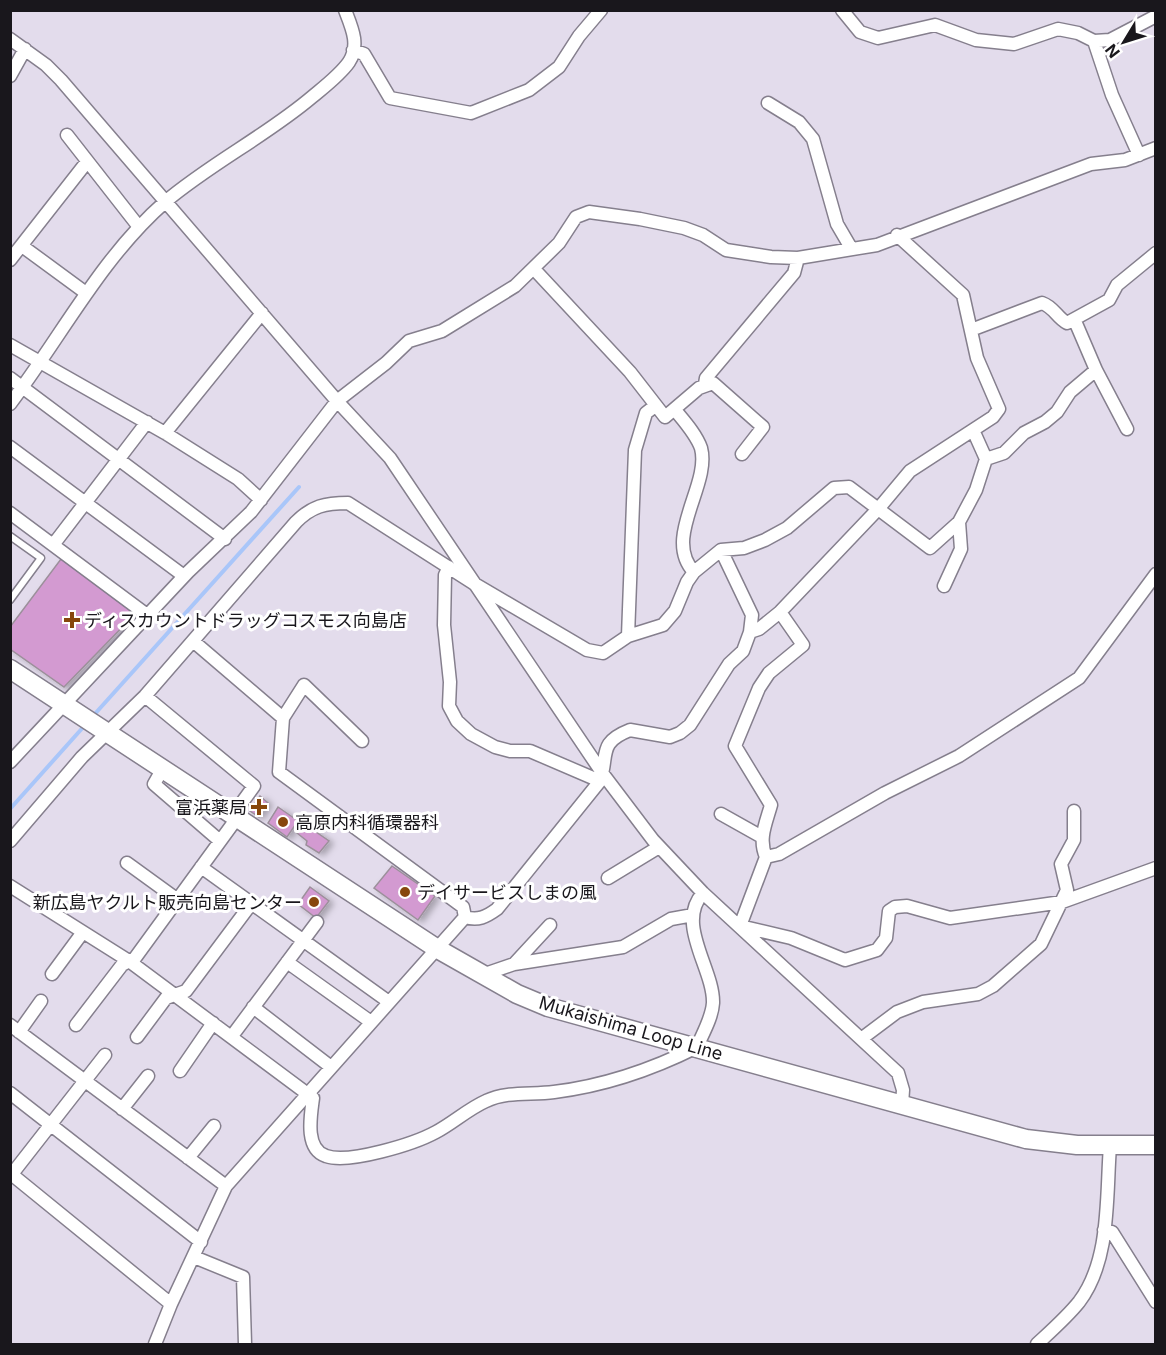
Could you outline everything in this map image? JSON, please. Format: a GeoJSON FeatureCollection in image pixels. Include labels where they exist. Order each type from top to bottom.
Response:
{"type":"FeatureCollection","features":[{"type":"Feature","properties":{"kind":"main road","name":"Mukaishima Loop Line"},"geometry":{"type":"LineString","coordinates":[[10,669],[436,948],[482,975],[548,1007],[1026,1138],[1110,1146],[1155,1145]]}},
{"type":"Feature","properties":{"kind":"street"},"geometry":{"type":"LineString","coordinates":[[10,404],[42,363],[86,294],[139,227],[165,202],[211,167],[280,123],[329,83],[349,62],[355,36],[345,10]]}},
{"type":"Feature","properties":{"kind":"street"},"geometry":{"type":"LineString","coordinates":[[353,50],[364,54],[390,98],[471,112],[529,90],[559,67],[579,36],[602,10]]}},
{"type":"Feature","properties":{"kind":"street"},"geometry":{"type":"LineString","coordinates":[[842,10],[860,32],[878,38],[935,25],[976,40],[1014,44],[1058,29],[1078,33],[1094,41],[1110,40],[1155,16]]}},
{"type":"Feature","properties":{"kind":"street"},"geometry":{"type":"LineString","coordinates":[[10,39],[61,80],[337,401],[390,458],[602,778],[660,847],[703,893],[898,1073],[903,1090],[902,1104]]}},
{"type":"Feature","properties":{"kind":"street"},"geometry":{"type":"LineString","coordinates":[[1094,41],[1112,95],[1139,154]]}},
{"type":"Feature","properties":{"kind":"street"},"geometry":{"type":"LineString","coordinates":[[10,76],[25,49]]}},
{"type":"Feature","properties":{"kind":"street"},"geometry":{"type":"LineString","coordinates":[[768,103],[799,122],[813,139],[837,224],[850,248]]}},
{"type":"Feature","properties":{"kind":"street"},"geometry":{"type":"LineString","coordinates":[[67,135],[86,163],[139,227]]}},
{"type":"Feature","properties":{"kind":"street"},"geometry":{"type":"LineString","coordinates":[[10,762],[67,706],[184,576],[225,539],[261,500],[337,401],[386,363],[409,341],[442,331],[515,286],[558,243],[576,218],[589,212],[684,228],[703,235],[726,250],[771,257],[798,258],[877,245],[897,235],[1091,164],[1125,160],[1155,148]]}},
{"type":"Feature","properties":{"kind":"street"},"geometry":{"type":"LineString","coordinates":[[10,260],[86,163]]}},
{"type":"Feature","properties":{"kind":"street"},"geometry":{"type":"LineString","coordinates":[[750,632],[759,629],[780,612],[879,508],[910,471],[993,417],[999,409],[977,358],[963,295],[897,235]]}},
{"type":"Feature","properties":{"kind":"street"},"geometry":{"type":"LineString","coordinates":[[22,246],[86,294]]}},
{"type":"Feature","properties":{"kind":"street"},"geometry":{"type":"LineString","coordinates":[[971,330],[1042,303],[1050,306],[1059,319],[1067,323],[1075,321],[1109,300],[1117,285],[1155,253]]}},
{"type":"Feature","properties":{"kind":"street"},"geometry":{"type":"LineString","coordinates":[[705,384],[706,378],[794,273],[798,258]]}},
{"type":"Feature","properties":{"kind":"street"},"geometry":{"type":"LineString","coordinates":[[534,269],[630,372],[665,417],[705,384],[713,383],[763,427],[742,454]]}},
{"type":"Feature","properties":{"kind":"street"},"geometry":{"type":"LineString","coordinates":[[165,433],[262,313]]}},
{"type":"Feature","properties":{"kind":"street"},"geometry":{"type":"LineString","coordinates":[[1075,321],[1096,370],[1127,429]]}},
{"type":"Feature","properties":{"kind":"street"},"geometry":{"type":"LineString","coordinates":[[10,345],[165,433],[238,479],[261,500]]}},
{"type":"Feature","properties":{"kind":"street"},"geometry":{"type":"LineString","coordinates":[[986,459],[1004,453],[1024,433],[1058,412],[1070,392],[1096,370]]}},
{"type":"Feature","properties":{"kind":"street"},"geometry":{"type":"LineString","coordinates":[[10,378],[225,539]]}},
{"type":"Feature","properties":{"kind":"street"},"geometry":{"type":"LineString","coordinates":[[628,636],[635,450],[646,413],[655,406]]}},
{"type":"Feature","properties":{"kind":"street"},"geometry":{"type":"LineString","coordinates":[[675,410],[696,437],[701,450],[700,481],[694,490],[685,526],[687,565],[694,572]]}},
{"type":"Feature","properties":{"kind":"street"},"geometry":{"type":"LineString","coordinates":[[53,545],[147,422]]}},
{"type":"Feature","properties":{"kind":"street"},"geometry":{"type":"LineString","coordinates":[[10,841],[104,732],[145,696],[305,513],[328,502],[348,503],[364,511],[473,583],[586,650],[603,652],[628,636],[663,626],[675,611],[687,582],[694,572],[721,550],[744,548],[787,528],[834,488],[849,487],[930,548],[959,522],[976,490],[986,459],[973,430]]}},
{"type":"Feature","properties":{"kind":"street"},"geometry":{"type":"LineString","coordinates":[[10,447],[184,576]]}},
{"type":"Feature","properties":{"kind":"street"},"geometry":{"type":"LineString","coordinates":[[10,513],[147,615]]}},
{"type":"Feature","properties":{"kind":"street"},"geometry":{"type":"LineString","coordinates":[[944,586],[961,549],[959,522]]}},
{"type":"Feature","properties":{"kind":"street"},"geometry":{"type":"LineString","coordinates":[[465,917],[474,919],[484,917],[497,909],[602,778],[603,754],[608,743],[619,734],[630,730],[669,737],[690,725],[729,664],[743,651],[750,632],[752,615],[746,597],[721,550]]}},
{"type":"Feature","properties":{"kind":"street"},"geometry":{"type":"LineString","coordinates":[[449,567],[445,575],[444,625],[450,682],[449,706],[458,721],[471,734],[495,747],[510,751],[530,751],[602,778]]}},
{"type":"Feature","properties":{"kind":"street"},"geometry":{"type":"LineString","coordinates":[[766,857],[779,854],[885,793],[959,756],[1079,678],[1155,574]]}},
{"type":"Feature","properties":{"kind":"street"},"geometry":{"type":"LineString","coordinates":[[740,926],[766,857],[762,848],[762,837],[771,805],[735,746],[759,688],[769,673],[803,645],[780,612]]}},
{"type":"Feature","properties":{"kind":"street"},"geometry":{"type":"LineString","coordinates":[[193,641],[283,718]]}},
{"type":"Feature","properties":{"kind":"street"},"geometry":{"type":"LineString","coordinates":[[362,741],[304,685],[283,718],[279,772],[463,907],[465,917]]}},
{"type":"Feature","properties":{"kind":"street"},"geometry":{"type":"LineString","coordinates":[[76,1025],[122,965],[135,958],[220,841],[254,786],[145,696]]}},
{"type":"Feature","properties":{"kind":"street"},"geometry":{"type":"LineString","coordinates":[[162,770],[154,784],[220,841]]}},
{"type":"Feature","properties":{"kind":"street"},"geometry":{"type":"LineString","coordinates":[[861,1040],[897,1012],[923,1002],[978,994],[993,986],[1041,944],[1067,890],[1060,864],[1074,840],[1074,811]]}},
{"type":"Feature","properties":{"kind":"street"},"geometry":{"type":"LineString","coordinates":[[721,814],[762,837]]}},
{"type":"Feature","properties":{"kind":"street"},"geometry":{"type":"LineString","coordinates":[[608,878],[660,847]]}},
{"type":"Feature","properties":{"kind":"street"},"geometry":{"type":"LineString","coordinates":[[127,863],[178,900]]}},
{"type":"Feature","properties":{"kind":"street"},"geometry":{"type":"LineString","coordinates":[[201,867],[389,1002]]}},
{"type":"Feature","properties":{"kind":"street"},"geometry":{"type":"LineString","coordinates":[[740,926],[791,938],[844,960],[877,950],[886,938],[889,911],[895,907],[908,906],[950,918],[1062,902],[1155,868]]}},
{"type":"Feature","properties":{"kind":"street"},"geometry":{"type":"LineString","coordinates":[[10,886],[129,962],[314,1098],[309,1129],[316,1149],[324,1156],[357,1158],[434,1133],[485,1101],[502,1095],[555,1092],[594,1084],[660,1065],[697,1047],[710,1017],[713,1001],[693,915],[697,899],[703,893]]}},
{"type":"Feature","properties":{"kind":"street"},"geometry":{"type":"LineString","coordinates":[[137,1037],[166,998],[186,991],[251,904]]}},
{"type":"Feature","properties":{"kind":"street"},"geometry":{"type":"LineString","coordinates":[[482,975],[514,964],[622,947],[671,919],[693,915]]}},
{"type":"Feature","properties":{"kind":"street"},"geometry":{"type":"LineString","coordinates":[[155,1344],[171,1304],[226,1186],[465,917]]}},
{"type":"Feature","properties":{"kind":"street"},"geometry":{"type":"LineString","coordinates":[[232,1036],[316,922]]}},
{"type":"Feature","properties":{"kind":"street"},"geometry":{"type":"LineString","coordinates":[[514,964],[550,925]]}},
{"type":"Feature","properties":{"kind":"street"},"geometry":{"type":"LineString","coordinates":[[52,974],[83,932]]}},
{"type":"Feature","properties":{"kind":"street"},"geometry":{"type":"LineString","coordinates":[[287,962],[371,1022]]}},
{"type":"Feature","properties":{"kind":"street"},"geometry":{"type":"LineString","coordinates":[[41,1001],[15,1028],[226,1186]]}},
{"type":"Feature","properties":{"kind":"street"},"geometry":{"type":"LineString","coordinates":[[253,1008],[331,1067]]}},
{"type":"Feature","properties":{"kind":"street"},"geometry":{"type":"LineString","coordinates":[[180,1071],[213,1023]]}},
{"type":"Feature","properties":{"kind":"street"},"geometry":{"type":"LineString","coordinates":[[105,1055],[11,1174],[171,1304]]}},
{"type":"Feature","properties":{"kind":"street"},"geometry":{"type":"LineString","coordinates":[[122,1109],[148,1076]]}},
{"type":"Feature","properties":{"kind":"street"},"geometry":{"type":"LineString","coordinates":[[10,1093],[201,1242]]}},
{"type":"Feature","properties":{"kind":"street"},"geometry":{"type":"LineString","coordinates":[[188,1158],[214,1126]]}},
{"type":"Feature","properties":{"kind":"street"},"geometry":{"type":"LineString","coordinates":[[1037,1344],[1084,1294],[1093,1279],[1104,1230],[1110,1146]]}},
{"type":"Feature","properties":{"kind":"street"},"geometry":{"type":"LineString","coordinates":[[1104,1230],[1112,1232],[1155,1302]]}},
{"type":"Feature","properties":{"kind":"street"},"geometry":{"type":"LineString","coordinates":[[194,1257],[243,1277],[245,1344]]}},
{"type":"Feature","properties":{"kind":"lane"},"geometry":{"type":"LineString","coordinates":[[10,536],[41,558],[10,600]]}},
{"type":"Feature","properties":{"kind":"building","name":"ディスカウントドラッグコスモス向島店"},"geometry":{"type":"Polygon","coordinates":[[[61,559],[135,614],[64,687],[10,649],[10,627],[61,559]]]}},
{"type":"Feature","properties":{"kind":"building","name":"富浜薬局"},"geometry":{"type":"Polygon","coordinates":[[[260,796],[268,803],[259,817],[250,811],[260,796]]]}},
{"type":"Feature","properties":{"kind":"building","name":"高原内科循環器科"},"geometry":{"type":"Polygon","coordinates":[[[278,807],[298,821],[287,837],[268,823],[278,807]]]}},
{"type":"Feature","properties":{"kind":"building"},"geometry":{"type":"Polygon","coordinates":[[[303,823],[329,841],[319,853],[306,845],[307,841],[297,833],[303,823]]]}},
{"type":"Feature","properties":{"kind":"building","name":"デイサービスしまの風"},"geometry":{"type":"Polygon","coordinates":[[[392,866],[435,896],[418,920],[374,888],[392,866]]]}},
{"type":"Feature","properties":{"kind":"building","name":"新広島ヤクルト販売向島センター"},"geometry":{"type":"Polygon","coordinates":[[[310,887],[329,901],[316,918],[298,904],[310,887]]]}},
{"type":"Feature","properties":{"kind":"waterway"},"geometry":{"type":"LineString","coordinates":[[93,716],[299,487]]}},
{"type":"Feature","properties":{"kind":"waterway"},"geometry":{"type":"LineString","coordinates":[[10,809],[86,724]]}},
{"type":"Feature","properties":{"kind":"place","name":"ディスカウントドラッグコスモス向島店"},"geometry":{"type":"Point","coordinates":[72,620]}},
{"type":"Feature","properties":{"kind":"place","name":"富浜薬局"},"geometry":{"type":"Point","coordinates":[259,807]}},
{"type":"Feature","properties":{"kind":"place","name":"高原内科循環器科"},"geometry":{"type":"Point","coordinates":[283,822]}},
{"type":"Feature","properties":{"kind":"place","name":"デイサービスしまの風"},"geometry":{"type":"Point","coordinates":[405,892]}},
{"type":"Feature","properties":{"kind":"place","name":"新広島ヤクルト販売向島センター"},"geometry":{"type":"Point","coordinates":[314,902]}}]}
